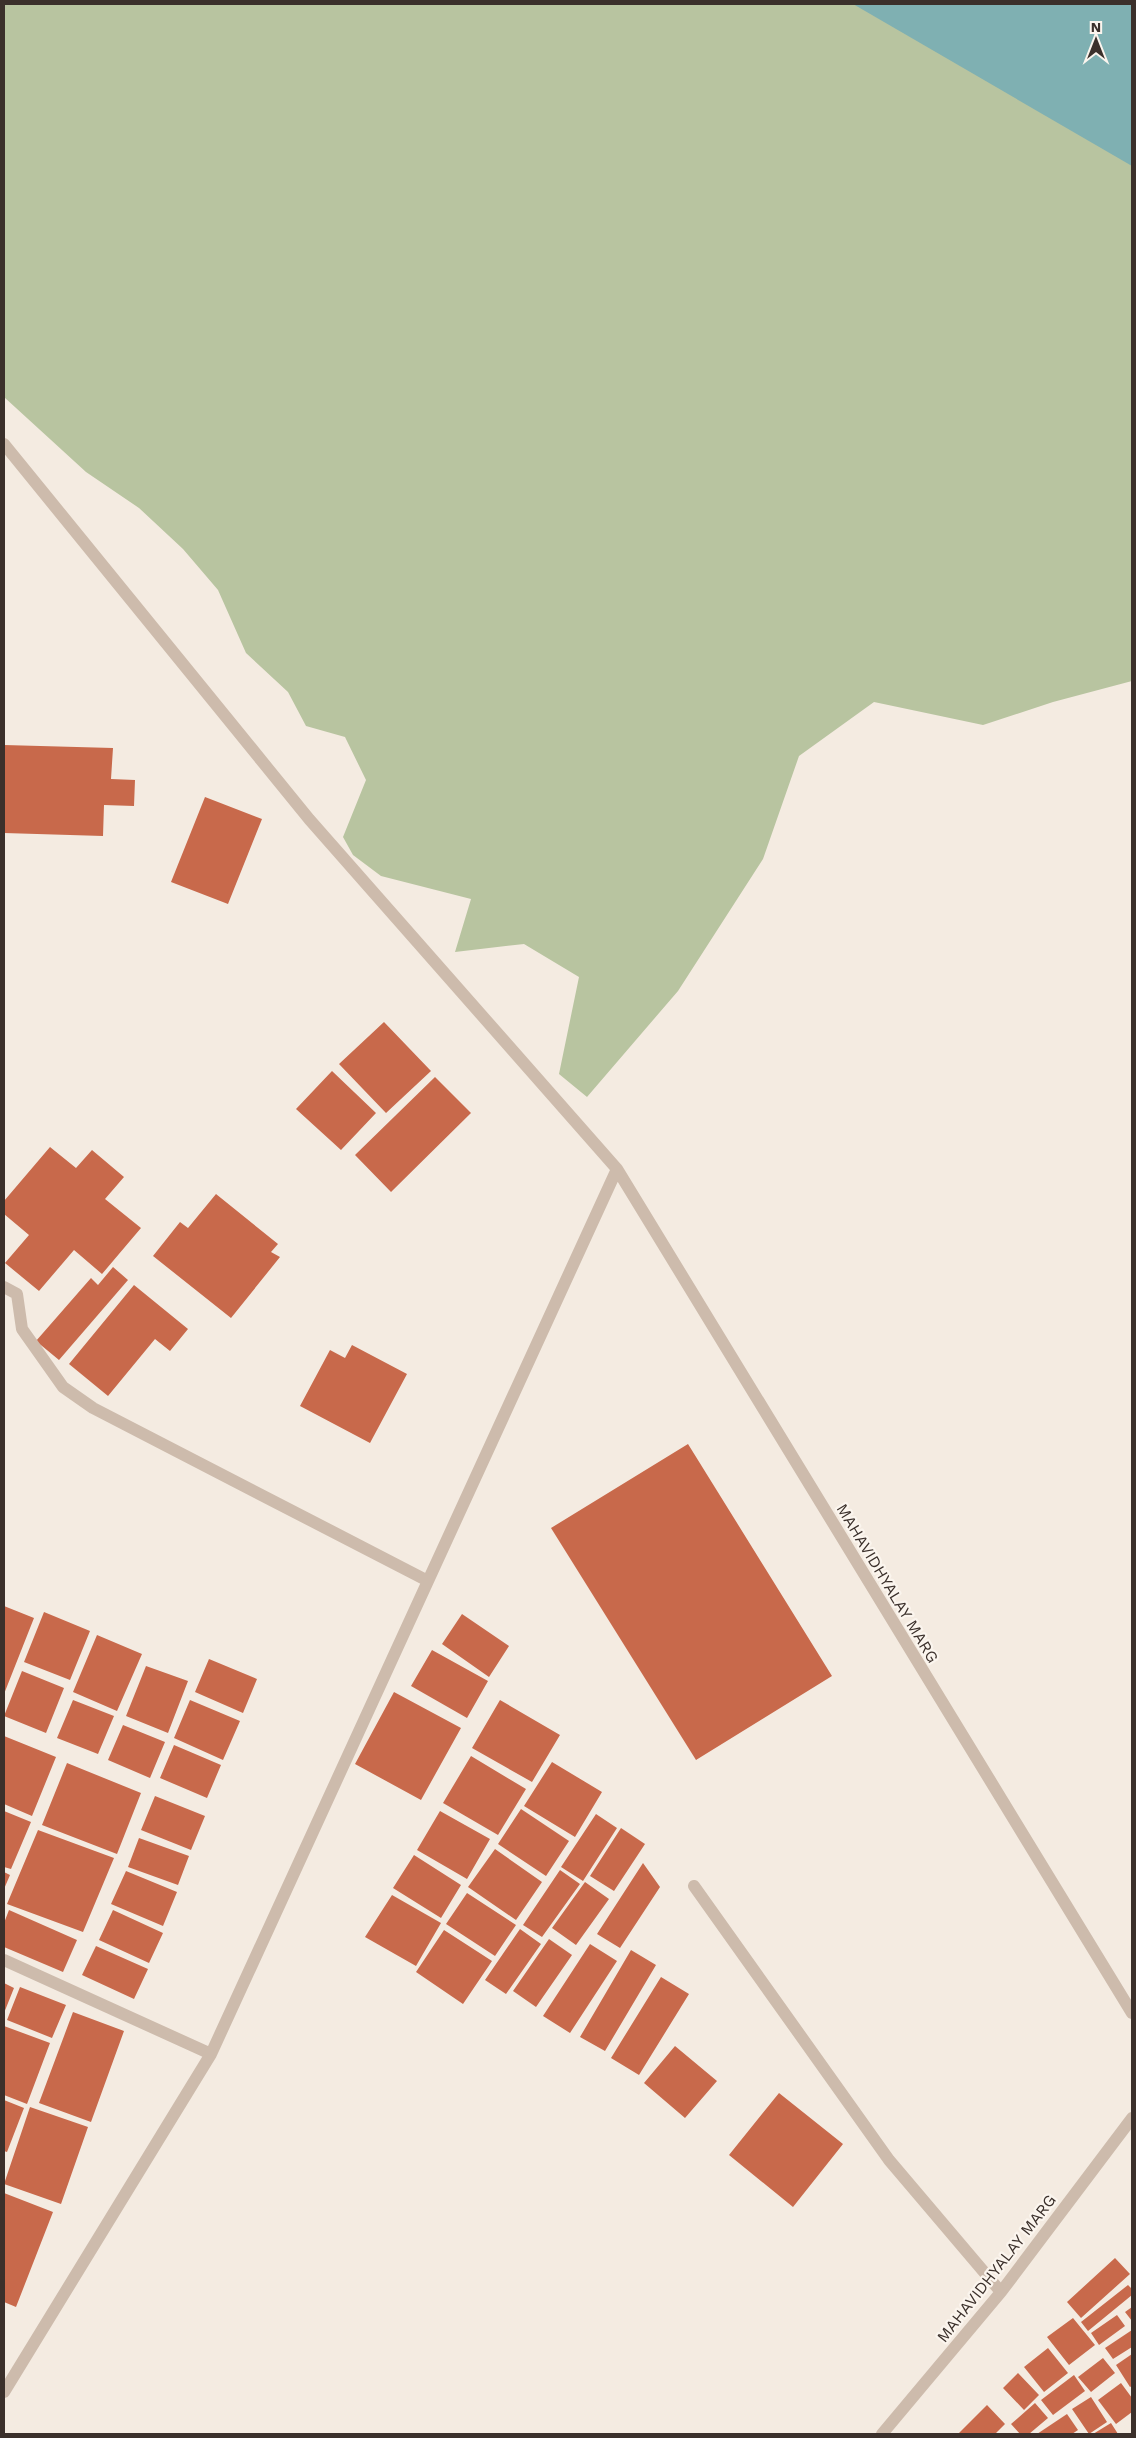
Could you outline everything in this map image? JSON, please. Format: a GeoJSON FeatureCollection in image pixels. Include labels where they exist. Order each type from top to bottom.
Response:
{"type":"FeatureCollection","features":[{"type":"Feature","properties":{"kind":"street","name":"MAHAVIDHYALAY MARG"},"geometry":{"type":"LineString","coordinates":[[4,444],[309,818],[617,1170],[1132,2014]]}},
{"type":"Feature","properties":{"kind":"street"},"geometry":{"type":"LineString","coordinates":[[4,2392],[211,2054],[617,1170]]}},
{"type":"Feature","properties":{"kind":"street"},"geometry":{"type":"LineString","coordinates":[[4,1287],[17,1294],[22,1329],[63,1388],[94,1408],[428,1581]]}},
{"type":"Feature","properties":{"kind":"street"},"geometry":{"type":"LineString","coordinates":[[694,1886],[889,2160],[1001,2292]]}},
{"type":"Feature","properties":{"kind":"street"},"geometry":{"type":"LineString","coordinates":[[4,1960],[211,2054]]}},
{"type":"Feature","properties":{"kind":"street","name":"MAHAVIDHYALAY MARG"},"geometry":{"type":"LineString","coordinates":[[882,2434],[1001,2292],[1132,2118]]}},
{"type":"Feature","properties":{"kind":"green space"},"geometry":{"type":"Polygon","coordinates":[[[4,4],[989,4],[1132,22],[1132,681],[1053,702],[983,725],[874,702],[799,756],[763,859],[678,991],[587,1097],[559,1074],[579,977],[524,944],[455,952],[471,899],[381,876],[353,855],[343,837],[366,780],[345,737],[306,726],[288,692],[246,653],[218,590],[183,549],[139,508],[86,472],[4,397],[4,4]]]}},
{"type":"Feature","properties":{"kind":"water"},"geometry":{"type":"Polygon","coordinates":[[[853,4],[1132,4],[1132,166],[853,4]]]}},
{"type":"Feature","properties":{"kind":"building"},"geometry":{"type":"Polygon","coordinates":[[[4,745],[113,748],[111,779],[135,780],[134,806],[104,805],[103,836],[4,833],[4,745]]]}},
{"type":"Feature","properties":{"kind":"building"},"geometry":{"type":"Polygon","coordinates":[[[205,797],[262,819],[228,904],[171,882],[205,797]]]}},
{"type":"Feature","properties":{"kind":"building"},"geometry":{"type":"Polygon","coordinates":[[[384,1022],[431,1071],[386,1113],[339,1064],[384,1022]]]}},
{"type":"Feature","properties":{"kind":"building"},"geometry":{"type":"Polygon","coordinates":[[[332,1071],[376,1113],[341,1150],[296,1109],[332,1071]]]}},
{"type":"Feature","properties":{"kind":"building"},"geometry":{"type":"Polygon","coordinates":[[[435,1077],[471,1113],[391,1192],[355,1155],[435,1077]]]}},
{"type":"Feature","properties":{"kind":"building"},"geometry":{"type":"Polygon","coordinates":[[[50,1147],[76,1168],[92,1150],[124,1177],[105,1199],[141,1228],[102,1274],[74,1250],[39,1291],[5,1263],[29,1235],[4,1214],[4,1201],[50,1147]]]}},
{"type":"Feature","properties":{"kind":"building"},"geometry":{"type":"Polygon","coordinates":[[[216,1194],[278,1244],[271,1252],[280,1257],[231,1318],[153,1256],[180,1222],[188,1228],[216,1194]]]}},
{"type":"Feature","properties":{"kind":"building"},"geometry":{"type":"Polygon","coordinates":[[[113,1267],[128,1280],[59,1360],[36,1341],[91,1278],[98,1285],[113,1267]]]}},
{"type":"Feature","properties":{"kind":"building"},"geometry":{"type":"Polygon","coordinates":[[[134,1285],[188,1329],[170,1351],[155,1339],[108,1396],[69,1364],[134,1285]]]}},
{"type":"Feature","properties":{"kind":"building"},"geometry":{"type":"Polygon","coordinates":[[[352,1345],[407,1374],[370,1443],[300,1406],[330,1350],[345,1358],[352,1345]]]}},
{"type":"Feature","properties":{"kind":"building"},"geometry":{"type":"Polygon","coordinates":[[[688,1444],[832,1676],[696,1760],[551,1528],[688,1444]]]}},
{"type":"Feature","properties":{"kind":"building"},"geometry":{"type":"Polygon","coordinates":[[[4,1606],[34,1618],[4,1694],[4,1606]]]}},
{"type":"Feature","properties":{"kind":"building"},"geometry":{"type":"Polygon","coordinates":[[[44,1612],[90,1631],[70,1680],[24,1662],[44,1612]]]}},
{"type":"Feature","properties":{"kind":"building"},"geometry":{"type":"Polygon","coordinates":[[[462,1614],[509,1646],[489,1677],[442,1644],[462,1614]]]}},
{"type":"Feature","properties":{"kind":"building"},"geometry":{"type":"Polygon","coordinates":[[[97,1635],[142,1654],[117,1711],[73,1692],[97,1635]]]}},
{"type":"Feature","properties":{"kind":"building"},"geometry":{"type":"Polygon","coordinates":[[[432,1650],[488,1681],[467,1718],[411,1686],[432,1650]]]}},
{"type":"Feature","properties":{"kind":"building"},"geometry":{"type":"Polygon","coordinates":[[[209,1659],[257,1679],[243,1713],[195,1692],[209,1659]]]}},
{"type":"Feature","properties":{"kind":"building"},"geometry":{"type":"Polygon","coordinates":[[[146,1666],[188,1681],[168,1733],[126,1716],[146,1666]]]}},
{"type":"Feature","properties":{"kind":"building"},"geometry":{"type":"Polygon","coordinates":[[[22,1671],[64,1688],[46,1733],[4,1716],[22,1671]]]}},
{"type":"Feature","properties":{"kind":"building"},"geometry":{"type":"Polygon","coordinates":[[[394,1692],[461,1728],[421,1800],[355,1764],[394,1692]]]}},
{"type":"Feature","properties":{"kind":"building"},"geometry":{"type":"Polygon","coordinates":[[[73,1700],[114,1716],[98,1754],[57,1738],[73,1700]]]}},
{"type":"Feature","properties":{"kind":"building"},"geometry":{"type":"Polygon","coordinates":[[[190,1700],[240,1721],[223,1760],[174,1738],[190,1700]]]}},
{"type":"Feature","properties":{"kind":"building"},"geometry":{"type":"Polygon","coordinates":[[[500,1700],[560,1735],[532,1782],[472,1748],[500,1700]]]}},
{"type":"Feature","properties":{"kind":"building"},"geometry":{"type":"Polygon","coordinates":[[[123,1725],[165,1742],[150,1778],[108,1760],[123,1725]]]}},
{"type":"Feature","properties":{"kind":"building"},"geometry":{"type":"Polygon","coordinates":[[[4,1736],[56,1757],[32,1816],[4,1804],[4,1736]]]}},
{"type":"Feature","properties":{"kind":"building"},"geometry":{"type":"Polygon","coordinates":[[[174,1745],[221,1765],[207,1798],[160,1778],[174,1745]]]}},
{"type":"Feature","properties":{"kind":"building"},"geometry":{"type":"Polygon","coordinates":[[[471,1756],[526,1789],[498,1835],[443,1803],[471,1756]]]}},
{"type":"Feature","properties":{"kind":"building"},"geometry":{"type":"Polygon","coordinates":[[[552,1762],[602,1792],[575,1837],[524,1806],[552,1762]]]}},
{"type":"Feature","properties":{"kind":"building"},"geometry":{"type":"Polygon","coordinates":[[[67,1763],[141,1793],[117,1854],[42,1825],[67,1763]]]}},
{"type":"Feature","properties":{"kind":"building"},"geometry":{"type":"Polygon","coordinates":[[[155,1796],[205,1816],[191,1850],[141,1830],[155,1796]]]}},
{"type":"Feature","properties":{"kind":"building"},"geometry":{"type":"Polygon","coordinates":[[[521,1809],[569,1841],[546,1876],[498,1844],[521,1809]]]}},
{"type":"Feature","properties":{"kind":"building"},"geometry":{"type":"Polygon","coordinates":[[[4,1811],[31,1822],[11,1869],[4,1867],[4,1811]]]}},
{"type":"Feature","properties":{"kind":"building"},"geometry":{"type":"Polygon","coordinates":[[[440,1811],[490,1839],[467,1879],[417,1850],[440,1811]]]}},
{"type":"Feature","properties":{"kind":"building"},"geometry":{"type":"Polygon","coordinates":[[[596,1814],[617,1828],[583,1881],[561,1867],[596,1814]]]}},
{"type":"Feature","properties":{"kind":"building"},"geometry":{"type":"Polygon","coordinates":[[[621,1828],[645,1844],[614,1891],[590,1876],[621,1828]]]}},
{"type":"Feature","properties":{"kind":"building"},"geometry":{"type":"Polygon","coordinates":[[[38,1830],[114,1858],[83,1932],[7,1904],[38,1830]]]}},
{"type":"Feature","properties":{"kind":"building"},"geometry":{"type":"Polygon","coordinates":[[[139,1838],[189,1856],[178,1885],[128,1867],[139,1838]]]}},
{"type":"Feature","properties":{"kind":"building"},"geometry":{"type":"Polygon","coordinates":[[[495,1849],[542,1882],[516,1920],[468,1887],[495,1849]]]}},
{"type":"Feature","properties":{"kind":"building"},"geometry":{"type":"Polygon","coordinates":[[[414,1855],[461,1885],[441,1918],[393,1888],[414,1855]]]}},
{"type":"Feature","properties":{"kind":"building"},"geometry":{"type":"Polygon","coordinates":[[[643,1863],[660,1887],[620,1948],[597,1934],[643,1863]]]}},
{"type":"Feature","properties":{"kind":"building"},"geometry":{"type":"Polygon","coordinates":[[[560,1870],[580,1884],[542,1937],[523,1925],[560,1870]]]}},
{"type":"Feature","properties":{"kind":"building"},"geometry":{"type":"Polygon","coordinates":[[[126,1871],[177,1892],[163,1926],[111,1904],[126,1871]]]}},
{"type":"Feature","properties":{"kind":"building"},"geometry":{"type":"Polygon","coordinates":[[[4,1872],[10,1875],[4,1889],[4,1872]]]}},
{"type":"Feature","properties":{"kind":"building"},"geometry":{"type":"Polygon","coordinates":[[[585,1882],[609,1899],[576,1945],[552,1928],[585,1882]]]}},
{"type":"Feature","properties":{"kind":"building"},"geometry":{"type":"Polygon","coordinates":[[[467,1893],[516,1925],[495,1956],[446,1924],[467,1893]]]}},
{"type":"Feature","properties":{"kind":"building"},"geometry":{"type":"Polygon","coordinates":[[[392,1895],[441,1923],[416,1966],[365,1937],[392,1895]]]}},
{"type":"Feature","properties":{"kind":"building"},"geometry":{"type":"Polygon","coordinates":[[[9,1910],[77,1940],[63,1972],[4,1947],[4,1923],[9,1910]]]}},
{"type":"Feature","properties":{"kind":"building"},"geometry":{"type":"Polygon","coordinates":[[[113,1910],[163,1933],[149,1963],[99,1940],[113,1910]]]}},
{"type":"Feature","properties":{"kind":"building"},"geometry":{"type":"Polygon","coordinates":[[[520,1929],[541,1944],[506,1994],[485,1980],[520,1929]]]}},
{"type":"Feature","properties":{"kind":"building"},"geometry":{"type":"Polygon","coordinates":[[[444,1930],[492,1961],[463,2004],[416,1972],[444,1930]]]}},
{"type":"Feature","properties":{"kind":"building"},"geometry":{"type":"Polygon","coordinates":[[[549,1939],[572,1955],[536,2007],[513,1991],[549,1939]]]}},
{"type":"Feature","properties":{"kind":"building"},"geometry":{"type":"Polygon","coordinates":[[[590,1944],[617,1961],[570,2033],[543,2016],[590,1944]]]}},
{"type":"Feature","properties":{"kind":"building"},"geometry":{"type":"Polygon","coordinates":[[[96,1946],[148,1969],[134,1999],[82,1975],[96,1946]]]}},
{"type":"Feature","properties":{"kind":"building"},"geometry":{"type":"Polygon","coordinates":[[[631,1950],[656,1965],[605,2051],[580,2037],[631,1950]]]}},
{"type":"Feature","properties":{"kind":"building"},"geometry":{"type":"Polygon","coordinates":[[[661,1977],[689,1994],[639,2075],[611,2058],[661,1977]]]}},
{"type":"Feature","properties":{"kind":"building"},"geometry":{"type":"Polygon","coordinates":[[[4,1983],[14,1988],[4,2013],[4,1983]]]}},
{"type":"Feature","properties":{"kind":"building"},"geometry":{"type":"Polygon","coordinates":[[[20,1987],[66,2005],[52,2038],[7,2020],[20,1987]]]}},
{"type":"Feature","properties":{"kind":"building"},"geometry":{"type":"Polygon","coordinates":[[[73,2012],[124,2031],[91,2122],[39,2103],[73,2012]]]}},
{"type":"Feature","properties":{"kind":"building"},"geometry":{"type":"Polygon","coordinates":[[[4,2026],[50,2043],[27,2104],[4,2095],[4,2026]]]}},
{"type":"Feature","properties":{"kind":"building"},"geometry":{"type":"Polygon","coordinates":[[[675,2046],[717,2081],[685,2118],[644,2083],[675,2046]]]}},
{"type":"Feature","properties":{"kind":"building"},"geometry":{"type":"Polygon","coordinates":[[[779,2093],[843,2144],[793,2207],[729,2155],[779,2093]]]}},
{"type":"Feature","properties":{"kind":"building"},"geometry":{"type":"Polygon","coordinates":[[[4,2100],[24,2108],[7,2152],[4,2151],[4,2100]]]}},
{"type":"Feature","properties":{"kind":"building"},"geometry":{"type":"Polygon","coordinates":[[[30,2107],[88,2127],[61,2204],[4,2184],[30,2107]]]}},
{"type":"Feature","properties":{"kind":"building"},"geometry":{"type":"Polygon","coordinates":[[[4,2193],[53,2212],[16,2307],[4,2302],[4,2193]]]}},
{"type":"Feature","properties":{"kind":"building"},"geometry":{"type":"Polygon","coordinates":[[[1115,2258],[1130,2274],[1081,2318],[1067,2302],[1115,2258]]]}},
{"type":"Feature","properties":{"kind":"building"},"geometry":{"type":"Polygon","coordinates":[[[1128,2285],[1132,2289],[1132,2295],[1088,2331],[1081,2322],[1128,2285]]]}},
{"type":"Feature","properties":{"kind":"building"},"geometry":{"type":"Polygon","coordinates":[[[1132,2307],[1132,2321],[1125,2312],[1132,2307]]]}},
{"type":"Feature","properties":{"kind":"building"},"geometry":{"type":"Polygon","coordinates":[[[1117,2315],[1125,2326],[1099,2345],[1091,2333],[1117,2315]]]}},
{"type":"Feature","properties":{"kind":"building"},"geometry":{"type":"Polygon","coordinates":[[[1073,2318],[1095,2345],[1069,2365],[1047,2337],[1073,2318]]]}},
{"type":"Feature","properties":{"kind":"building"},"geometry":{"type":"Polygon","coordinates":[[[1132,2330],[1132,2347],[1113,2359],[1105,2348],[1132,2330]]]}},
{"type":"Feature","properties":{"kind":"building"},"geometry":{"type":"Polygon","coordinates":[[[1048,2348],[1068,2373],[1044,2392],[1024,2367],[1048,2348]]]}},
{"type":"Feature","properties":{"kind":"building"},"geometry":{"type":"Polygon","coordinates":[[[1132,2354],[1132,2386],[1130,2387],[1116,2365],[1132,2354]]]}},
{"type":"Feature","properties":{"kind":"building"},"geometry":{"type":"Polygon","coordinates":[[[1103,2358],[1115,2373],[1091,2392],[1078,2377],[1103,2358]]]}},
{"type":"Feature","properties":{"kind":"building"},"geometry":{"type":"Polygon","coordinates":[[[1018,2373],[1039,2395],[1024,2410],[1003,2388],[1018,2373]]]}},
{"type":"Feature","properties":{"kind":"building"},"geometry":{"type":"Polygon","coordinates":[[[1074,2375],[1085,2391],[1053,2415],[1041,2400],[1074,2375]]]}},
{"type":"Feature","properties":{"kind":"building"},"geometry":{"type":"Polygon","coordinates":[[[1121,2383],[1132,2398],[1132,2412],[1116,2424],[1098,2400],[1121,2383]]]}},
{"type":"Feature","properties":{"kind":"building"},"geometry":{"type":"Polygon","coordinates":[[[1091,2397],[1107,2422],[1089,2434],[1072,2409],[1091,2397]]]}},
{"type":"Feature","properties":{"kind":"building"},"geometry":{"type":"Polygon","coordinates":[[[1035,2403],[1048,2418],[1029,2434],[1020,2434],[1011,2424],[1035,2403]]]}},
{"type":"Feature","properties":{"kind":"building"},"geometry":{"type":"Polygon","coordinates":[[[987,2405],[1005,2424],[995,2434],[958,2434],[987,2405]]]}},
{"type":"Feature","properties":{"kind":"building"},"geometry":{"type":"Polygon","coordinates":[[[1067,2414],[1078,2430],[1072,2434],[1037,2434],[1067,2414]]]}},
{"type":"Feature","properties":{"kind":"building"},"geometry":{"type":"Polygon","coordinates":[[[1111,2423],[1118,2434],[1093,2434],[1111,2423]]]}}]}
